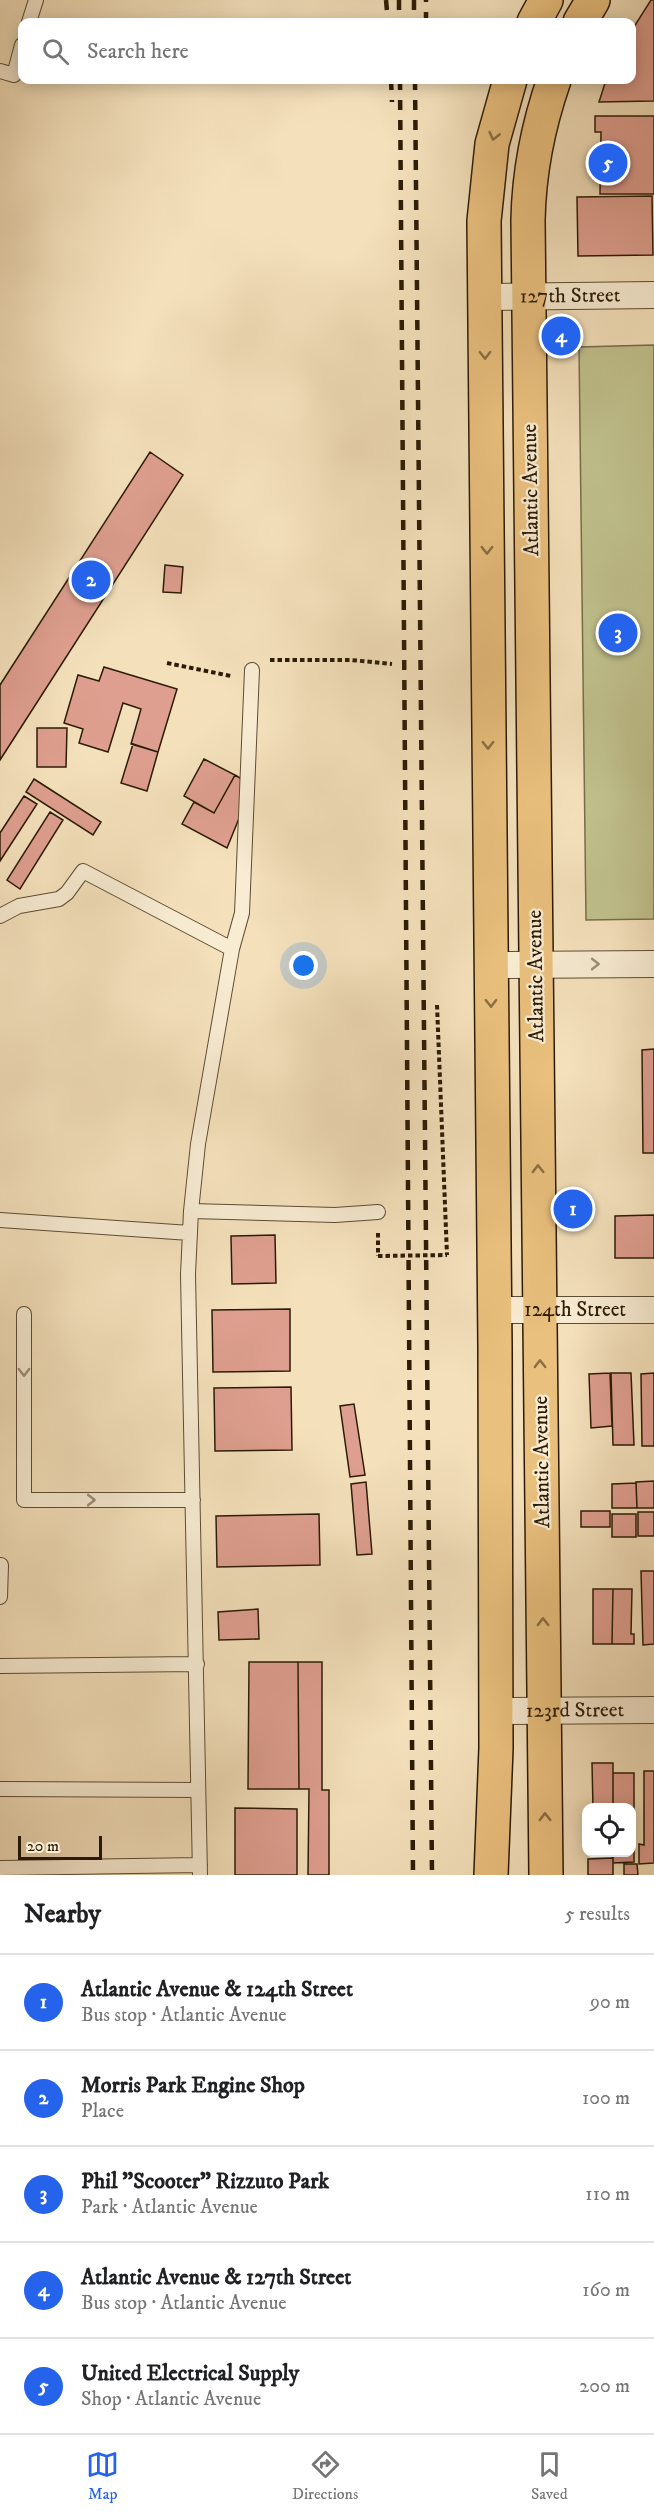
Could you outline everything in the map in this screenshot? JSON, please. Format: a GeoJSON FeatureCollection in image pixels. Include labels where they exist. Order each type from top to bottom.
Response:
{"type":"FeatureCollection","features":[{"type":"Feature","properties":{"kind":"main road"},"geometry":{"type":"LineString","coordinates":[[536,18],[546,0]]}},
{"type":"Feature","properties":{"kind":"main road"},"geometry":{"type":"LineString","coordinates":[[582,18],[593,0]]}},
{"type":"Feature","properties":{"kind":"main road"},"geometry":{"type":"LineString","coordinates":[[491,1875],[496,1805],[495,1310],[484,221],[492,144],[509,84]]}},
{"type":"Feature","properties":{"kind":"main road","name":"Atlantic Avenue"},"geometry":{"type":"LineString","coordinates":[[546,1875],[529,187],[538,127],[553,84]]}},
{"type":"Feature","properties":{"kind":"street","name":"127th Street"},"geometry":{"type":"LineString","coordinates":[[484,297],[654,295]]}},
{"type":"Feature","properties":{"kind":"street"},"geometry":{"type":"LineString","coordinates":[[490,965],[654,964]]}},
{"type":"Feature","properties":{"kind":"street","name":"124th Street"},"geometry":{"type":"LineString","coordinates":[[495,1310],[654,1310]]}},
{"type":"Feature","properties":{"kind":"street","name":"123rd Street"},"geometry":{"type":"LineString","coordinates":[[495,1711],[654,1710]]}},
{"type":"Feature","properties":{"kind":"lane"},"geometry":{"type":"LineString","coordinates":[[30,18],[36,0]]}},
{"type":"Feature","properties":{"kind":"lane"},"geometry":{"type":"LineString","coordinates":[[0,71],[14,75],[18,60]]}},
{"type":"Feature","properties":{"kind":"lane"},"geometry":{"type":"LineString","coordinates":[[0,1868],[200,1870],[188,1274],[191,1211],[198,1144],[232,949],[242,913],[252,670]]}},
{"type":"Feature","properties":{"kind":"lane"},"geometry":{"type":"LineString","coordinates":[[0,916],[19,906],[59,899],[83,871],[232,949]]}},
{"type":"Feature","properties":{"kind":"lane"},"geometry":{"type":"LineString","coordinates":[[191,1211],[335,1215],[378,1212]]}},
{"type":"Feature","properties":{"kind":"lane"},"geometry":{"type":"LineString","coordinates":[[0,1220],[190,1233]]}},
{"type":"Feature","properties":{"kind":"lane"},"geometry":{"type":"LineString","coordinates":[[24,1314],[24,1500],[193,1500]]}},
{"type":"Feature","properties":{"kind":"lane"},"geometry":{"type":"LineString","coordinates":[[0,1597],[1,1564]]}},
{"type":"Feature","properties":{"kind":"lane"},"geometry":{"type":"LineString","coordinates":[[0,1666],[196,1664]]}},
{"type":"Feature","properties":{"kind":"lane"},"geometry":{"type":"LineString","coordinates":[[0,1789],[198,1790]]}},
{"type":"Feature","properties":{"kind":"path"},"geometry":{"type":"LineString","coordinates":[[371,663],[392,664]]}},
{"type":"Feature","properties":{"kind":"path"},"geometry":{"type":"LineString","coordinates":[[378,1256],[447,1255],[437,1005]]}},
{"type":"Feature","properties":{"kind":"green space"},"geometry":{"type":"Polygon","coordinates":[[[654,345],[654,919],[586,920],[579,347],[654,345]]]}},
{"type":"Feature","properties":{"kind":"building"},"geometry":{"type":"Polygon","coordinates":[[[651,0],[654,0],[654,101],[599,102],[605,84],[636,84],[636,24],[651,0]]]}},
{"type":"Feature","properties":{"kind":"building"},"geometry":{"type":"Polygon","coordinates":[[[595,116],[654,116],[654,194],[600,194],[601,132],[595,132],[595,116]]]}},
{"type":"Feature","properties":{"kind":"building"},"geometry":{"type":"Polygon","coordinates":[[[652,196],[653,255],[578,256],[577,197],[652,196]]]}},
{"type":"Feature","properties":{"kind":"building"},"geometry":{"type":"Polygon","coordinates":[[[150,452],[183,475],[0,760],[0,685],[150,452]]]}},
{"type":"Feature","properties":{"kind":"building"},"geometry":{"type":"Polygon","coordinates":[[[165,565],[183,567],[181,593],[163,592],[165,565]]]}},
{"type":"Feature","properties":{"kind":"building"},"geometry":{"type":"Polygon","coordinates":[[[104,667],[177,689],[158,752],[131,744],[141,709],[123,703],[108,752],[79,743],[83,729],[64,723],[78,675],[99,681],[104,667]]]}},
{"type":"Feature","properties":{"kind":"building"},"geometry":{"type":"Polygon","coordinates":[[[37,728],[67,728],[66,767],[37,767],[37,728]]]}},
{"type":"Feature","properties":{"kind":"building"},"geometry":{"type":"Polygon","coordinates":[[[133,744],[158,752],[147,791],[121,783],[133,744]]]}},
{"type":"Feature","properties":{"kind":"building"},"geometry":{"type":"Polygon","coordinates":[[[204,759],[235,775],[214,813],[184,796],[204,759]]]}},
{"type":"Feature","properties":{"kind":"building"},"geometry":{"type":"Polygon","coordinates":[[[235,775],[245,781],[242,811],[227,848],[182,824],[194,802],[214,813],[235,775]]]}},
{"type":"Feature","properties":{"kind":"building"},"geometry":{"type":"Polygon","coordinates":[[[34,779],[101,822],[93,835],[26,792],[34,779]]]}},
{"type":"Feature","properties":{"kind":"building"},"geometry":{"type":"Polygon","coordinates":[[[24,796],[37,804],[0,861],[0,833],[24,796]]]}},
{"type":"Feature","properties":{"kind":"building"},"geometry":{"type":"Polygon","coordinates":[[[50,812],[63,820],[20,889],[7,880],[50,812]]]}},
{"type":"Feature","properties":{"kind":"building"},"geometry":{"type":"Polygon","coordinates":[[[654,1049],[654,1153],[643,1153],[642,1050],[654,1049]]]}},
{"type":"Feature","properties":{"kind":"building"},"geometry":{"type":"Polygon","coordinates":[[[654,1215],[654,1258],[615,1258],[615,1216],[654,1215]]]}},
{"type":"Feature","properties":{"kind":"building"},"geometry":{"type":"Polygon","coordinates":[[[275,1235],[276,1283],[232,1284],[231,1236],[275,1235]]]}},
{"type":"Feature","properties":{"kind":"building"},"geometry":{"type":"Polygon","coordinates":[[[290,1309],[290,1371],[213,1372],[212,1310],[290,1309]]]}},
{"type":"Feature","properties":{"kind":"building"},"geometry":{"type":"Polygon","coordinates":[[[610,1373],[612,1426],[591,1428],[589,1374],[610,1373]]]}},
{"type":"Feature","properties":{"kind":"building"},"geometry":{"type":"Polygon","coordinates":[[[611,1373],[631,1373],[634,1445],[613,1445],[611,1373]]]}},
{"type":"Feature","properties":{"kind":"building"},"geometry":{"type":"Polygon","coordinates":[[[654,1373],[654,1446],[642,1446],[641,1374],[654,1373]]]}},
{"type":"Feature","properties":{"kind":"building"},"geometry":{"type":"Polygon","coordinates":[[[291,1387],[292,1450],[215,1451],[214,1388],[291,1387]]]}},
{"type":"Feature","properties":{"kind":"building"},"geometry":{"type":"Polygon","coordinates":[[[354,1404],[365,1475],[350,1477],[340,1406],[354,1404]]]}},
{"type":"Feature","properties":{"kind":"building"},"geometry":{"type":"Polygon","coordinates":[[[654,1481],[654,1508],[637,1508],[636,1482],[654,1481]]]}},
{"type":"Feature","properties":{"kind":"building"},"geometry":{"type":"Polygon","coordinates":[[[366,1482],[372,1554],[357,1555],[351,1484],[366,1482]]]}},
{"type":"Feature","properties":{"kind":"building"},"geometry":{"type":"Polygon","coordinates":[[[636,1483],[637,1508],[612,1508],[612,1484],[636,1483]]]}},
{"type":"Feature","properties":{"kind":"building"},"geometry":{"type":"Polygon","coordinates":[[[581,1511],[610,1511],[610,1527],[581,1527],[581,1511]]]}},
{"type":"Feature","properties":{"kind":"building"},"geometry":{"type":"Polygon","coordinates":[[[638,1512],[654,1512],[654,1536],[638,1536],[638,1512]]]}},
{"type":"Feature","properties":{"kind":"building"},"geometry":{"type":"Polygon","coordinates":[[[319,1514],[320,1565],[217,1567],[216,1516],[319,1514]]]}},
{"type":"Feature","properties":{"kind":"building"},"geometry":{"type":"Polygon","coordinates":[[[612,1514],[636,1514],[636,1537],[612,1537],[612,1514]]]}},
{"type":"Feature","properties":{"kind":"building"},"geometry":{"type":"Polygon","coordinates":[[[641,1571],[654,1571],[654,1644],[643,1645],[641,1571]]]}},
{"type":"Feature","properties":{"kind":"building"},"geometry":{"type":"Polygon","coordinates":[[[593,1589],[613,1589],[612,1644],[593,1644],[593,1589]]]}},
{"type":"Feature","properties":{"kind":"building"},"geometry":{"type":"Polygon","coordinates":[[[613,1589],[632,1589],[631,1634],[634,1634],[634,1644],[612,1644],[613,1589]]]}},
{"type":"Feature","properties":{"kind":"building"},"geometry":{"type":"Polygon","coordinates":[[[258,1609],[259,1639],[219,1640],[218,1612],[258,1609]]]}},
{"type":"Feature","properties":{"kind":"building"},"geometry":{"type":"Polygon","coordinates":[[[249,1662],[298,1662],[299,1789],[248,1789],[249,1662]]]}},
{"type":"Feature","properties":{"kind":"building"},"geometry":{"type":"Polygon","coordinates":[[[298,1662],[322,1662],[322,1790],[329,1790],[329,1875],[308,1875],[309,1789],[299,1789],[298,1662]]]}},
{"type":"Feature","properties":{"kind":"building"},"geometry":{"type":"Polygon","coordinates":[[[592,1763],[613,1763],[613,1803],[593,1803],[592,1763]]]}},
{"type":"Feature","properties":{"kind":"building"},"geometry":{"type":"Polygon","coordinates":[[[644,1771],[654,1771],[654,1863],[639,1864],[639,1844],[644,1845],[644,1771]]]}},
{"type":"Feature","properties":{"kind":"building"},"geometry":{"type":"Polygon","coordinates":[[[613,1773],[634,1773],[634,1803],[613,1803],[613,1773]]]}},
{"type":"Feature","properties":{"kind":"building"},"geometry":{"type":"Polygon","coordinates":[[[235,1808],[297,1809],[297,1875],[235,1875],[235,1808]]]}},
{"type":"Feature","properties":{"kind":"building"},"geometry":{"type":"Polygon","coordinates":[[[613,1857],[634,1857],[634,1862],[613,1863],[613,1857]]]}},
{"type":"Feature","properties":{"kind":"building"},"geometry":{"type":"Polygon","coordinates":[[[613,1858],[613,1875],[588,1875],[588,1859],[613,1858]]]}},
{"type":"Feature","properties":{"kind":"building"},"geometry":{"type":"Polygon","coordinates":[[[624,1864],[637,1864],[638,1875],[624,1875],[624,1864]]]}},
{"type":"Feature","properties":{"kind":"railway"},"geometry":{"type":"LineString","coordinates":[[386,0],[388,18]]}},
{"type":"Feature","properties":{"kind":"railway"},"geometry":{"type":"LineString","coordinates":[[399,0],[399,18]]}},
{"type":"Feature","properties":{"kind":"railway"},"geometry":{"type":"LineString","coordinates":[[414,0],[414,18]]}},
{"type":"Feature","properties":{"kind":"railway"},"geometry":{"type":"LineString","coordinates":[[426,0],[426,18]]}},
{"type":"Feature","properties":{"kind":"railway"},"geometry":{"type":"LineString","coordinates":[[391,84],[392,102]]}},
{"type":"Feature","properties":{"kind":"railway"},"geometry":{"type":"LineString","coordinates":[[400,84],[413,1875]]}},
{"type":"Feature","properties":{"kind":"railway"},"geometry":{"type":"LineString","coordinates":[[415,84],[432,1875]]}},
{"type":"Feature","properties":{"kind":"place","name":"United Electrical Supply"},"geometry":{"type":"Point","coordinates":[608,163]}},
{"type":"Feature","properties":{"kind":"place","name":"Atlantic Avenue & 127th Street"},"geometry":{"type":"Point","coordinates":[561,336]}},
{"type":"Feature","properties":{"kind":"place","name":"Morris Park Engine Shop"},"geometry":{"type":"Point","coordinates":[91,580]}},
{"type":"Feature","properties":{"kind":"place","name":"Phil \"Scooter\" Rizzuto Park"},"geometry":{"type":"Point","coordinates":[618,633]}},
{"type":"Feature","properties":{"kind":"place","name":"Atlantic Avenue & 124th Street"},"geometry":{"type":"Point","coordinates":[573,1209]}}]}
